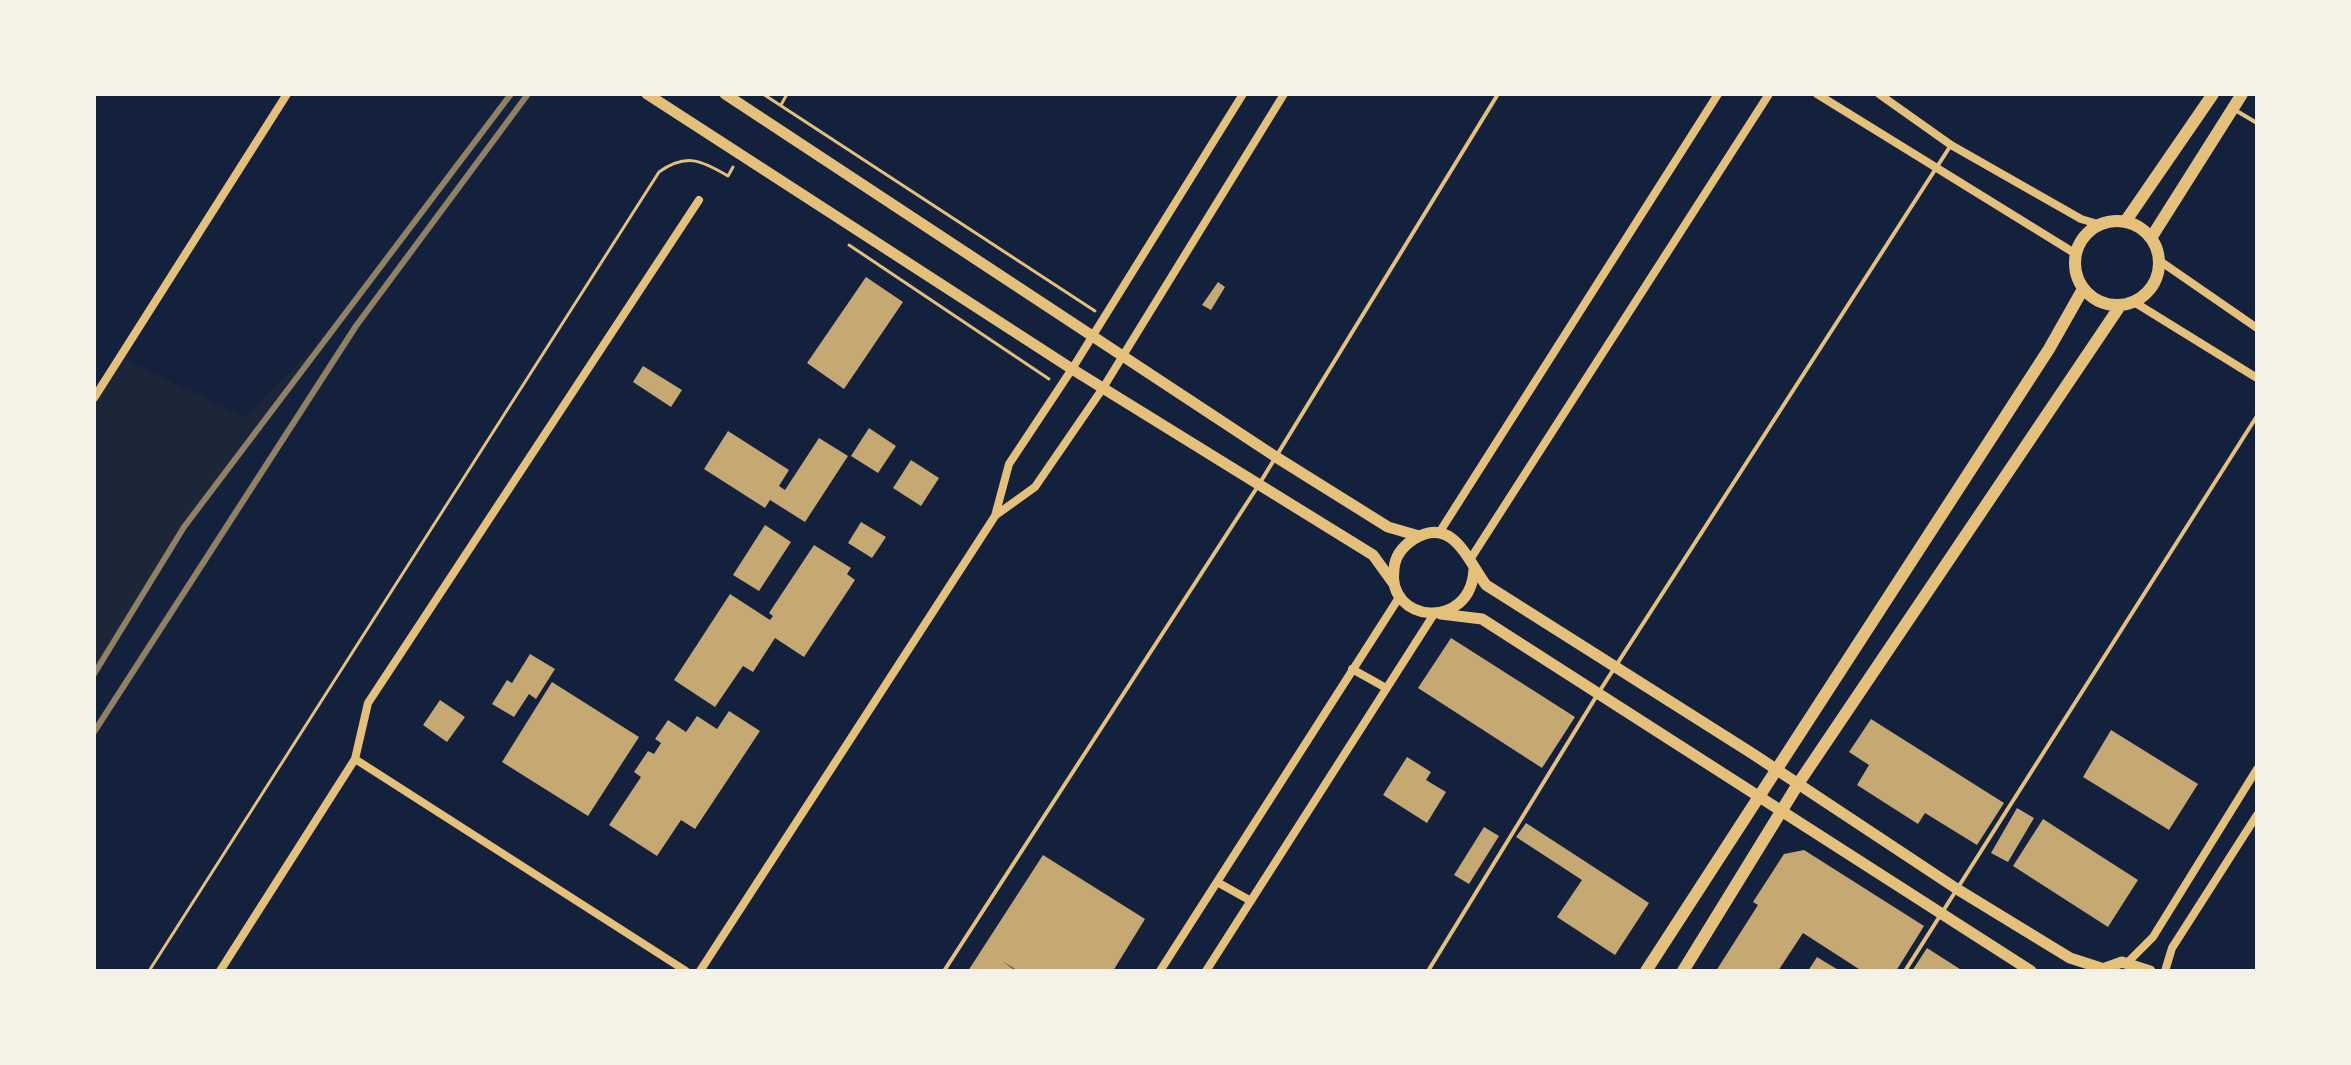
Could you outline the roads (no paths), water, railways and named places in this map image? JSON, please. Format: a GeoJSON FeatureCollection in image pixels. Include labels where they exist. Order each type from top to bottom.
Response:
{"type":"FeatureCollection","features":[{"type":"Feature","properties":{"kind":"highway"},"geometry":{"type":"LineString","coordinates":[[2125,222],[2213,94]]}},
{"type":"Feature","properties":{"kind":"highway"},"geometry":{"type":"LineString","coordinates":[[2151,238],[2242,94]]}},
{"type":"Feature","properties":{"kind":"highway"},"geometry":{"type":"LineString","coordinates":[[2125,222],[2151,238],[2160,261],[2157,278],[2148,293],[2134,302],[2120,306],[2093,298],[2083,289],[2076,272],[2076,254],[2090,232],[2101,225],[2125,222]]}},
{"type":"Feature","properties":{"kind":"highway"},"geometry":{"type":"LineString","coordinates":[[1646,971],[2049,349],[2083,289]]}},
{"type":"Feature","properties":{"kind":"highway"},"geometry":{"type":"LineString","coordinates":[[1683,971],[1798,784],[2120,306]]}},
{"type":"Feature","properties":{"kind":"main road"},"geometry":{"type":"LineString","coordinates":[[647,94],[1072,369],[1373,555],[1408,605],[1437,614],[1482,619],[1758,794],[1940,916],[2031,971]]}},
{"type":"Feature","properties":{"kind":"main road"},"geometry":{"type":"LineString","coordinates":[[725,94],[1276,457],[1388,527],[1419,536]]}},
{"type":"Feature","properties":{"kind":"main road"},"geometry":{"type":"LineString","coordinates":[[1394,584],[1397,556],[1405,544],[1419,536],[1439,533],[1463,546],[1486,585],[1775,768],[1957,889],[2070,958],[2099,970],[2128,962],[2150,971]]}},
{"type":"Feature","properties":{"kind":"main road"},"geometry":{"type":"LineString","coordinates":[[1437,614],[1458,606],[1468,595],[1472,563]]}},
{"type":"Feature","properties":{"kind":"street"},"geometry":{"type":"LineString","coordinates":[[94,398],[287,94]]}},
{"type":"Feature","properties":{"kind":"street"},"geometry":{"type":"LineString","coordinates":[[700,971],[995,516],[1009,464],[1092,338],[1243,94]]}},
{"type":"Feature","properties":{"kind":"street"},"geometry":{"type":"LineString","coordinates":[[995,516],[1035,487],[1103,388],[1284,94]]}},
{"type":"Feature","properties":{"kind":"street"},"geometry":{"type":"LineString","coordinates":[[1439,533],[1718,94]]}},
{"type":"Feature","properties":{"kind":"street"},"geometry":{"type":"LineString","coordinates":[[1472,563],[1769,94]]}},
{"type":"Feature","properties":{"kind":"street"},"geometry":{"type":"LineString","coordinates":[[1817,94],[1935,170],[2076,254]]}},
{"type":"Feature","properties":{"kind":"street"},"geometry":{"type":"LineString","coordinates":[[1879,94],[1951,145],[2081,219],[2101,225]]}},
{"type":"Feature","properties":{"kind":"street"},"geometry":{"type":"LineString","coordinates":[[220,971],[355,759],[368,703],[699,200]]}},
{"type":"Feature","properties":{"kind":"street"},"geometry":{"type":"LineString","coordinates":[[2160,261],[2257,328]]}},
{"type":"Feature","properties":{"kind":"street"},"geometry":{"type":"LineString","coordinates":[[2134,302],[2257,378]]}},
{"type":"Feature","properties":{"kind":"street"},"geometry":{"type":"LineString","coordinates":[[1160,971],[1400,596]]}},
{"type":"Feature","properties":{"kind":"street"},"geometry":{"type":"LineString","coordinates":[[1206,971],[1386,688],[1437,614]]}},
{"type":"Feature","properties":{"kind":"street"},"geometry":{"type":"LineString","coordinates":[[1352,669],[1386,688]]}},
{"type":"Feature","properties":{"kind":"street"},"geometry":{"type":"LineString","coordinates":[[355,759],[686,971]]}},
{"type":"Feature","properties":{"kind":"street"},"geometry":{"type":"LineString","coordinates":[[2128,962],[2153,937],[2257,769]]}},
{"type":"Feature","properties":{"kind":"street"},"geometry":{"type":"LineString","coordinates":[[2165,971],[2172,948],[2257,815]]}},
{"type":"Feature","properties":{"kind":"street"},"geometry":{"type":"LineString","coordinates":[[1217,882],[1251,901]]}},
{"type":"Feature","properties":{"kind":"lane"},"geometry":{"type":"LineString","coordinates":[[944,971],[1258,486],[1498,94]]}},
{"type":"Feature","properties":{"kind":"lane"},"geometry":{"type":"LineString","coordinates":[[2233,108],[2257,123]]}},
{"type":"Feature","properties":{"kind":"lane"},"geometry":{"type":"LineString","coordinates":[[1428,971],[1599,692],[1951,145]]}},
{"type":"Feature","properties":{"kind":"lane"},"geometry":{"type":"LineString","coordinates":[[1905,971],[2257,416]]}},
{"type":"Feature","properties":{"kind":"railway"},"geometry":{"type":"LineString","coordinates":[[94,674],[184,527],[511,94]]}},
{"type":"Feature","properties":{"kind":"railway"},"geometry":{"type":"LineString","coordinates":[[94,732],[356,326],[528,94]]}}]}
